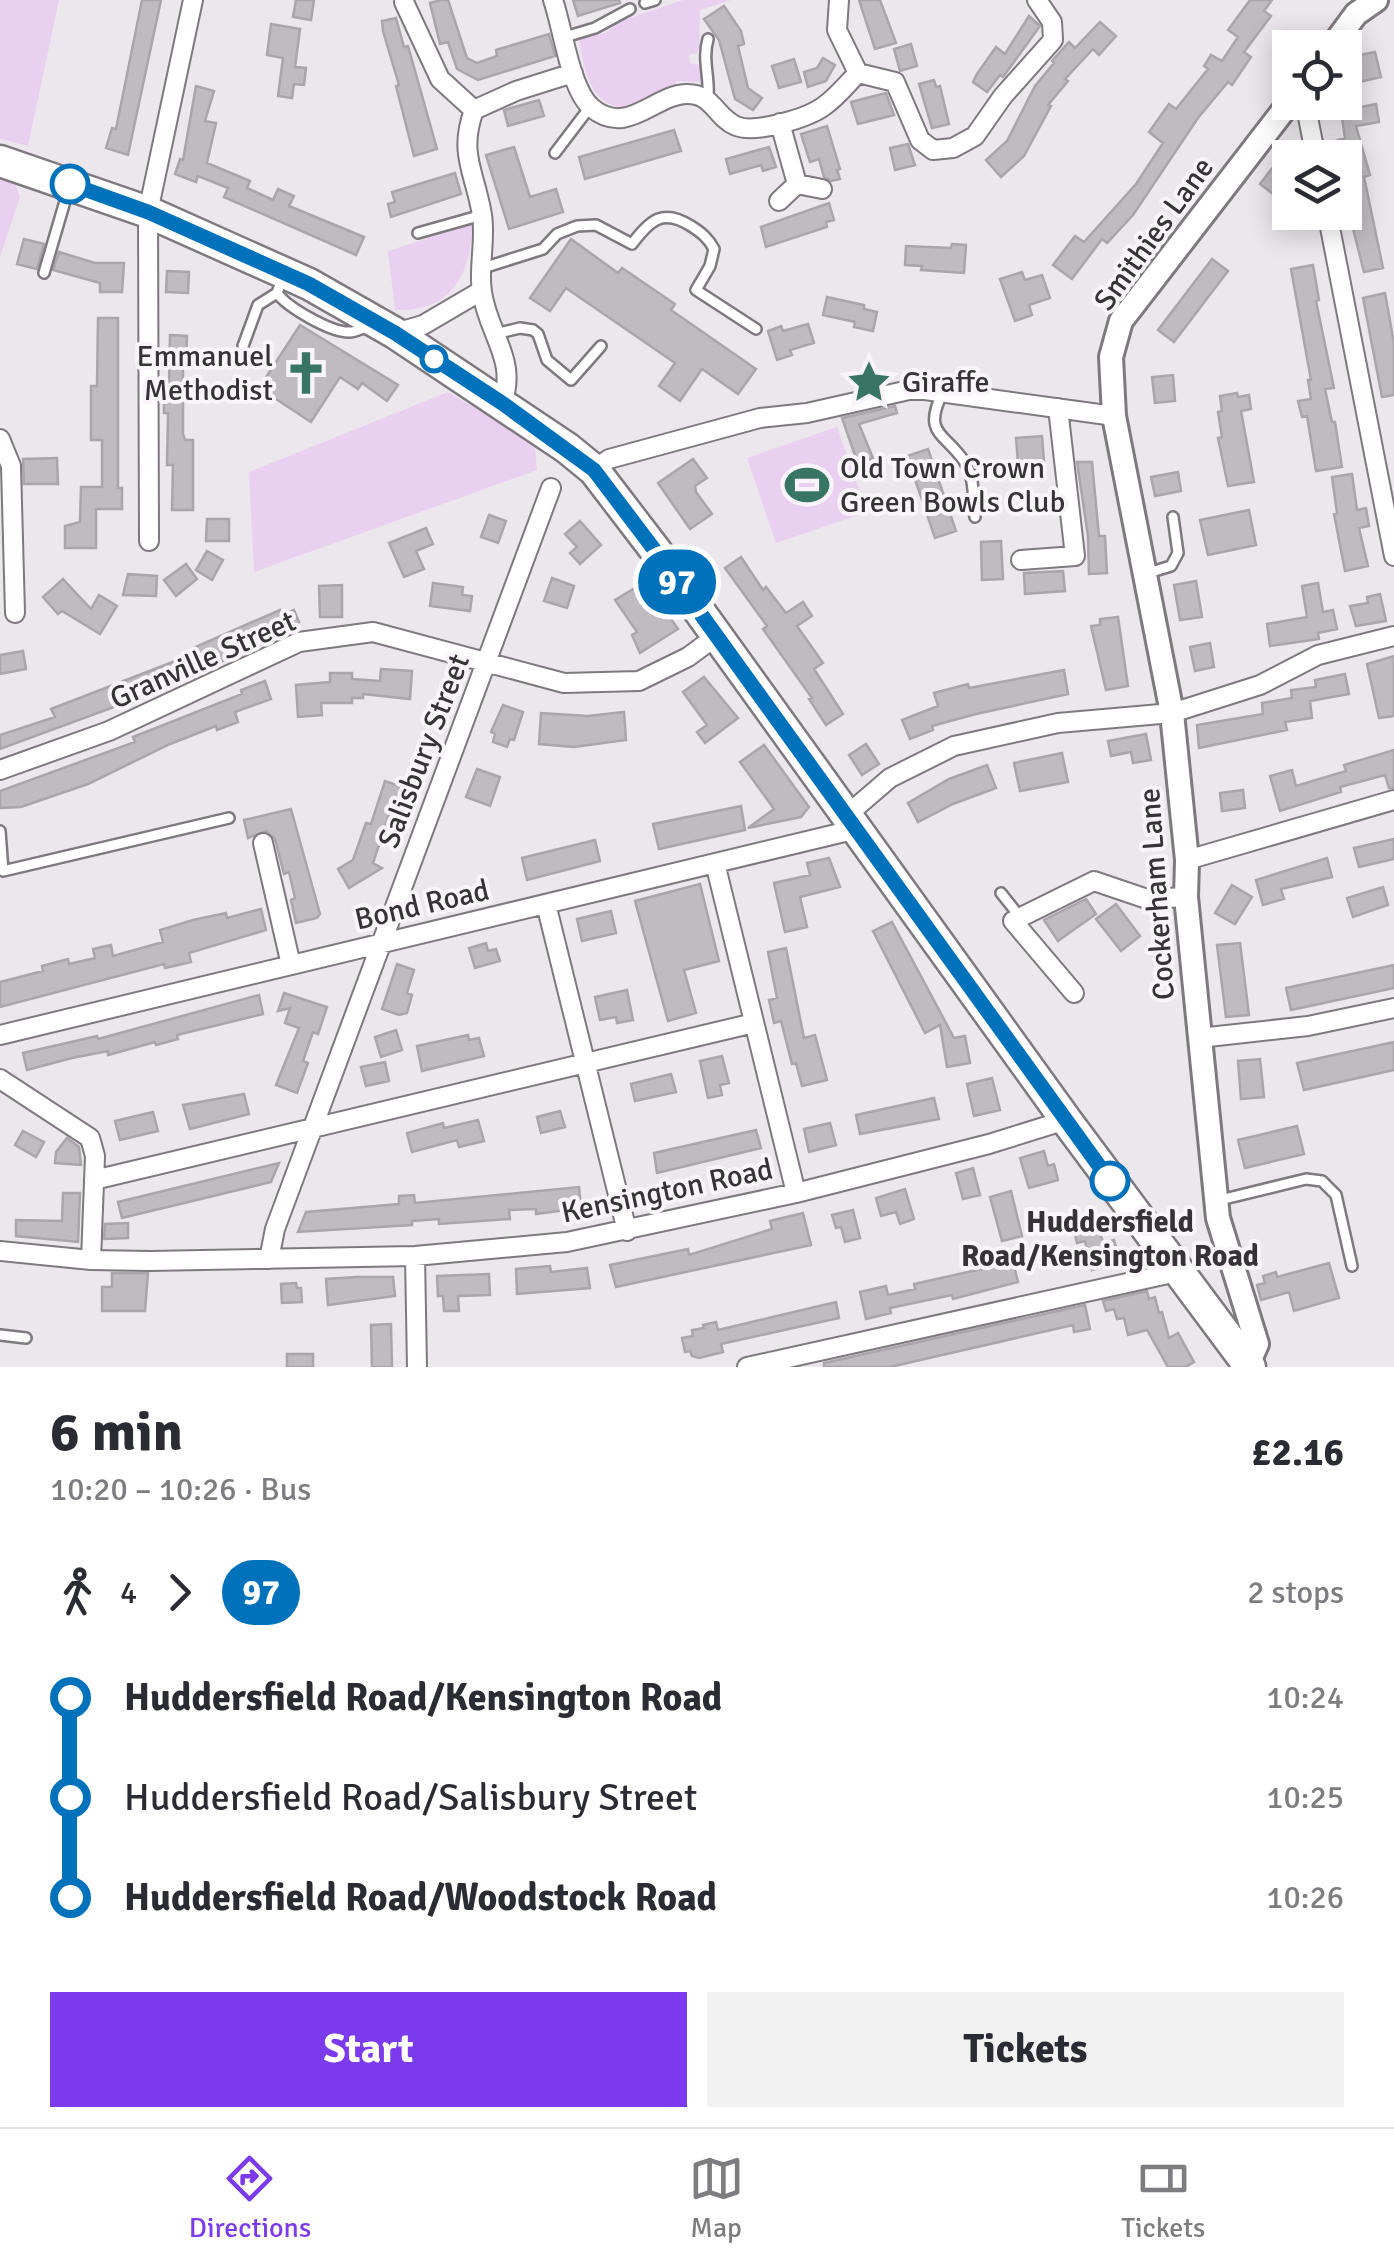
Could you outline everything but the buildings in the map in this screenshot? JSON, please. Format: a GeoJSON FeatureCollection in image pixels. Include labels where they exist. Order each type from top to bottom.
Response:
{"type":"FeatureCollection","features":[{"type":"Feature","properties":{"kind":"highway"},"geometry":{"type":"LineString","coordinates":[[0,162],[148,212],[280,283],[387,328],[502,403],[594,470],[1249,1366]]}},
{"type":"Feature","properties":{"kind":"street"},"geometry":{"type":"LineString","coordinates":[[150,541],[148,212],[193,0]]}},
{"type":"Feature","properties":{"kind":"street"},"geometry":{"type":"LineString","coordinates":[[553,0],[573,73],[590,107],[602,115],[630,116],[681,94],[708,99],[736,126],[762,128],[822,107],[858,73]]}},
{"type":"Feature","properties":{"kind":"street"},"geometry":{"type":"LineString","coordinates":[[840,0],[837,30],[858,73]]}},
{"type":"Feature","properties":{"kind":"street"},"geometry":{"type":"LineString","coordinates":[[858,73],[896,82],[920,140],[934,150],[953,148],[975,136],[1003,96],[1054,40],[1052,22],[1037,0]]}},
{"type":"Feature","properties":{"kind":"street"},"geometry":{"type":"LineString","coordinates":[[1340,30],[1352,7],[1376,0]]}},
{"type":"Feature","properties":{"kind":"street"},"geometry":{"type":"LineString","coordinates":[[404,2],[440,79],[474,110]]}},
{"type":"Feature","properties":{"kind":"street"},"geometry":{"type":"LineString","coordinates":[[474,110],[516,90],[573,73]]}},
{"type":"Feature","properties":{"kind":"street"},"geometry":{"type":"LineString","coordinates":[[474,110],[465,148],[482,215],[482,291],[506,360],[509,384],[502,403]]}},
{"type":"Feature","properties":{"kind":"street","name":"Smithies Lane"},"geometry":{"type":"LineString","coordinates":[[1114,416],[1111,357],[1121,321],[1276,120]]}},
{"type":"Feature","properties":{"kind":"street"},"geometry":{"type":"LineString","coordinates":[[780,122],[797,184]]}},
{"type":"Feature","properties":{"kind":"street"},"geometry":{"type":"LineString","coordinates":[[797,184],[822,188]]}},
{"type":"Feature","properties":{"kind":"street"},"geometry":{"type":"LineString","coordinates":[[780,201],[797,184]]}},
{"type":"Feature","properties":{"kind":"street"},"geometry":{"type":"LineString","coordinates":[[1331,230],[1394,556]]}},
{"type":"Feature","properties":{"kind":"street"},"geometry":{"type":"LineString","coordinates":[[387,328],[424,325],[482,291]]}},
{"type":"Feature","properties":{"kind":"street"},"geometry":{"type":"LineString","coordinates":[[594,470],[609,459],[760,418],[806,413],[889,392],[943,392],[1114,416]]}},
{"type":"Feature","properties":{"kind":"street"},"geometry":{"type":"LineString","coordinates":[[1022,560],[1075,556],[1058,408]]}},
{"type":"Feature","properties":{"kind":"street","name":"Cockerham Lane"},"geometry":{"type":"LineString","coordinates":[[1114,416],[1172,713],[1218,1218],[1257,1344],[1249,1366]]}},
{"type":"Feature","properties":{"kind":"street"},"geometry":{"type":"LineString","coordinates":[[0,439],[11,466],[15,612]]}},
{"type":"Feature","properties":{"kind":"street","name":"Salisbury Street"},"geometry":{"type":"LineString","coordinates":[[270,1258],[275,1230],[312,1128],[552,488]]}},
{"type":"Feature","properties":{"kind":"street","name":"Granville Street"},"geometry":{"type":"LineString","coordinates":[[0,770],[108,732],[299,642],[373,632],[564,683],[639,681],[688,657],[716,636]]}},
{"type":"Feature","properties":{"kind":"street"},"geometry":{"type":"LineString","coordinates":[[852,822],[890,778],[954,746],[1058,723],[1172,713],[1260,685],[1318,655],[1394,636]]}},
{"type":"Feature","properties":{"kind":"street"},"geometry":{"type":"LineString","coordinates":[[1186,860],[1394,800]]}},
{"type":"Feature","properties":{"kind":"street","name":"Bond Road"},"geometry":{"type":"LineString","coordinates":[[0,1034],[716,863],[852,822]]}},
{"type":"Feature","properties":{"kind":"street"},"geometry":{"type":"LineString","coordinates":[[263,843],[291,965]]}},
{"type":"Feature","properties":{"kind":"street"},"geometry":{"type":"LineString","coordinates":[[716,863],[796,1193]]}},
{"type":"Feature","properties":{"kind":"street"},"geometry":{"type":"LineString","coordinates":[[1074,993],[1013,921],[1094,881],[1147,899],[1186,897]]}},
{"type":"Feature","properties":{"kind":"street"},"geometry":{"type":"LineString","coordinates":[[546,904],[627,1231]]}},
{"type":"Feature","properties":{"kind":"street"},"geometry":{"type":"LineString","coordinates":[[1199,1038],[1308,1026],[1394,1008]]}},
{"type":"Feature","properties":{"kind":"street"},"geometry":{"type":"LineString","coordinates":[[94,1180],[754,1023]]}},
{"type":"Feature","properties":{"kind":"street"},"geometry":{"type":"LineString","coordinates":[[0,1080],[90,1138],[95,1156],[91,1260]]}},
{"type":"Feature","properties":{"kind":"street","name":"Kensington Road"},"geometry":{"type":"LineString","coordinates":[[0,1252],[91,1260],[415,1256],[567,1242],[796,1193],[989,1144],[1066,1120]]}},
{"type":"Feature","properties":{"kind":"street"},"geometry":{"type":"LineString","coordinates":[[415,1256],[417,1367]]}},
{"type":"Feature","properties":{"kind":"street"},"geometry":{"type":"LineString","coordinates":[[748,1367],[1177,1272]]}},
{"type":"Feature","properties":{"kind":"lane"},"geometry":{"type":"LineString","coordinates":[[565,36],[596,28],[630,9]]}},
{"type":"Feature","properties":{"kind":"lane"},"geometry":{"type":"LineString","coordinates":[[708,39],[703,57],[709,79],[708,99]]}},
{"type":"Feature","properties":{"kind":"lane"},"geometry":{"type":"LineString","coordinates":[[555,152],[590,107]]}},
{"type":"Feature","properties":{"kind":"lane"},"geometry":{"type":"LineString","coordinates":[[44,274],[70,184]]}},
{"type":"Feature","properties":{"kind":"lane"},"geometry":{"type":"LineString","coordinates":[[418,233],[482,215]]}},
{"type":"Feature","properties":{"kind":"lane"},"geometry":{"type":"LineString","coordinates":[[483,268],[543,249],[557,234],[577,226],[596,225],[632,244],[645,227],[660,218],[677,217],[707,236],[714,249],[710,266],[696,290],[756,329]]}},
{"type":"Feature","properties":{"kind":"lane"},"geometry":{"type":"LineString","coordinates":[[243,346],[258,306],[280,283]]}},
{"type":"Feature","properties":{"kind":"lane"},"geometry":{"type":"LineString","coordinates":[[495,334],[520,328],[533,330],[542,342],[547,360],[571,380],[601,346]]}},
{"type":"Feature","properties":{"kind":"lane"},"geometry":{"type":"LineString","coordinates":[[943,392],[935,408],[934,424],[941,439],[964,461],[972,479],[975,517]]}},
{"type":"Feature","properties":{"kind":"lane"},"geometry":{"type":"LineString","coordinates":[[1145,574],[1173,564],[1178,553],[1173,517]]}},
{"type":"Feature","properties":{"kind":"lane"},"geometry":{"type":"LineString","coordinates":[[0,831],[3,871],[228,818]]}},
{"type":"Feature","properties":{"kind":"lane"},"geometry":{"type":"LineString","coordinates":[[1001,893],[1020,918]]}},
{"type":"Feature","properties":{"kind":"lane"},"geometry":{"type":"LineString","coordinates":[[1216,1201],[1306,1179],[1322,1181],[1336,1194],[1352,1266]]}},
{"type":"Feature","properties":{"kind":"lane"},"geometry":{"type":"LineString","coordinates":[[0,1335],[26,1338]]}},
{"type":"Feature","properties":{"kind":"shaded area"},"geometry":{"type":"Polygon","coordinates":[[[0,0],[59,0],[28,146],[0,139],[0,0]]]}},
{"type":"Feature","properties":{"kind":"shaded area"},"geometry":{"type":"Polygon","coordinates":[[[683,0],[731,0],[700,10],[699,49],[689,55],[690,63],[700,66],[703,82],[676,81],[676,85],[630,110],[606,102],[587,76],[579,40],[683,0]]]}},
{"type":"Feature","properties":{"kind":"shaded area"},"geometry":{"type":"Polygon","coordinates":[[[0,176],[13,179],[20,197],[0,257],[0,176]]]}},
{"type":"Feature","properties":{"kind":"shaded area"},"geometry":{"type":"Polygon","coordinates":[[[473,224],[468,259],[455,286],[431,304],[395,310],[388,251],[473,224]]]}},
{"type":"Feature","properties":{"kind":"shaded area"},"geometry":{"type":"Polygon","coordinates":[[[448,392],[512,430],[535,449],[537,470],[254,572],[249,472],[448,392]]]}},
{"type":"Feature","properties":{"kind":"shaded area","name":"Old Town Crown Green Bowls Club"},"geometry":{"type":"Polygon","coordinates":[[[837,427],[867,512],[776,543],[747,458],[837,427]]]}},
{"type":"Feature","properties":{"kind":"bus line","name":"97"},"geometry":{"type":"LineString","coordinates":[[70,184],[148,212],[309,284],[422,350],[594,470],[1110,1181]]}},
{"type":"Feature","properties":{"kind":"place","name":"Emmanuel Methodist"},"geometry":{"type":"Point","coordinates":[306,373]}},
{"type":"Feature","properties":{"kind":"place","name":"Giraffe"},"geometry":{"type":"Point","coordinates":[869,382]}},
{"type":"Feature","properties":{"kind":"place","name":"Old Town Crown Green Bowls Club"},"geometry":{"type":"Point","coordinates":[807,485]}},
{"type":"Feature","properties":{"kind":"place","name":"Huddersfield Road/Kensington Road"},"geometry":{"type":"Point","coordinates":[1110,1181]}}]}
